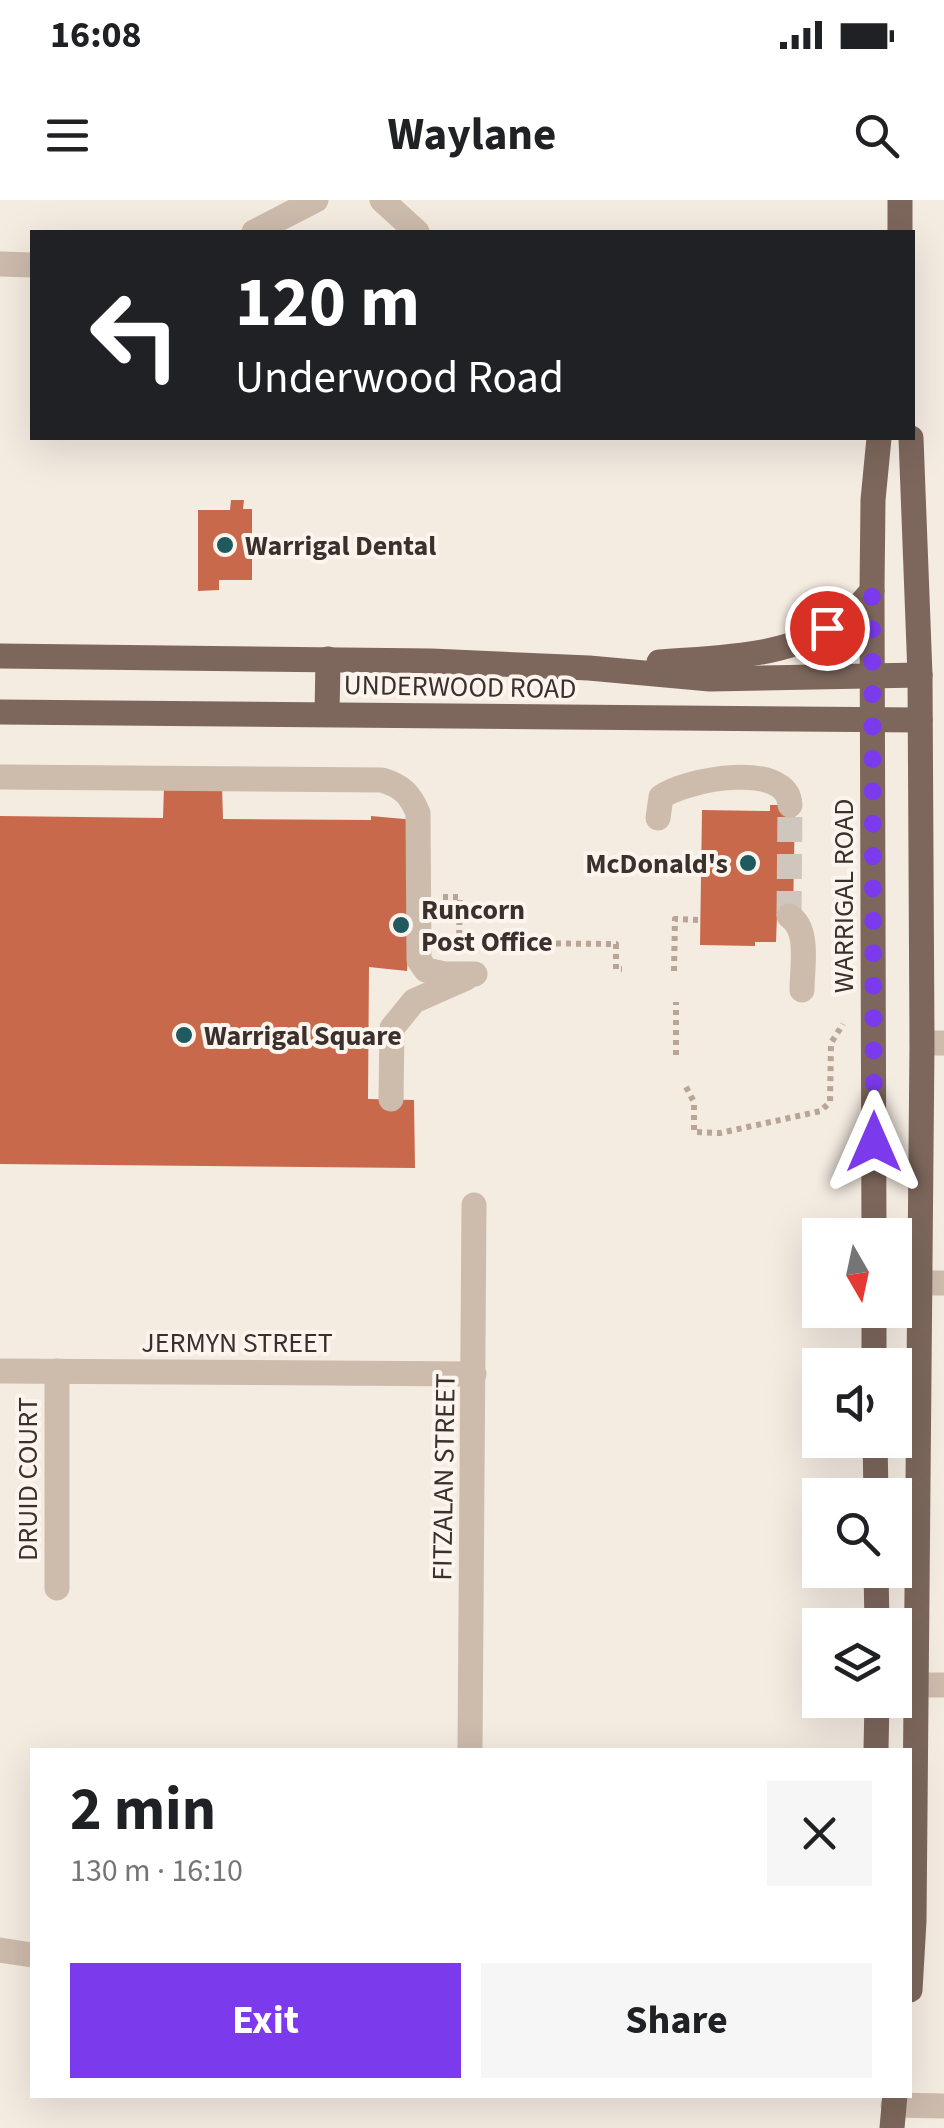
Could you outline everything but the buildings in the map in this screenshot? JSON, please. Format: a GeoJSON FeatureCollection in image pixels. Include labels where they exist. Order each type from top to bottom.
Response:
{"type":"FeatureCollection","features":[{"type":"Feature","properties":{"kind":"main road"},"geometry":{"type":"LineString","coordinates":[[900,200],[900,230]]}},
{"type":"Feature","properties":{"kind":"main road","name":"WARRIGAL ROAD"},"geometry":{"type":"LineString","coordinates":[[874,1218],[872,591],[873,500],[879,440]]}},
{"type":"Feature","properties":{"kind":"main road"},"geometry":{"type":"LineString","coordinates":[[908,1608],[933,1043],[911,440]]}},
{"type":"Feature","properties":{"kind":"main road","name":"UNDERWOOD ROAD"},"geometry":{"type":"LineString","coordinates":[[589,668],[757,654],[791,646],[846,618],[872,591]]}},
{"type":"Feature","properties":{"kind":"main road","name":"UNDERWOOD ROAD"},"geometry":{"type":"LineString","coordinates":[[0,656],[328,659],[589,668],[710,679],[920,675]]}},
{"type":"Feature","properties":{"kind":"main road"},"geometry":{"type":"LineString","coordinates":[[327,714],[328,659]]}},
{"type":"Feature","properties":{"kind":"main road","name":"UNDERWOOD ROAD"},"geometry":{"type":"LineString","coordinates":[[0,712],[920,720]]}},
{"type":"Feature","properties":{"kind":"main road"},"geometry":{"type":"LineString","coordinates":[[876,1748],[877,1718]]}},
{"type":"Feature","properties":{"kind":"main road"},"geometry":{"type":"LineString","coordinates":[[906,1718],[907,1748]]}},
{"type":"Feature","properties":{"kind":"street"},"geometry":{"type":"LineString","coordinates":[[258,230],[316,200]]}},
{"type":"Feature","properties":{"kind":"street"},"geometry":{"type":"LineString","coordinates":[[382,200],[414,230]]}},
{"type":"Feature","properties":{"kind":"street"},"geometry":{"type":"LineString","coordinates":[[0,264],[30,265]]}},
{"type":"Feature","properties":{"kind":"street"},"geometry":{"type":"LineString","coordinates":[[0,776],[382,780],[399,785],[412,798],[418,813],[420,960],[426,970],[476,974],[414,1001],[392,1028],[391,1100]]}},
{"type":"Feature","properties":{"kind":"street"},"geometry":{"type":"LineString","coordinates":[[658,818],[661,797],[674,788],[712,778],[770,780],[783,787],[790,805]]}},
{"type":"Feature","properties":{"kind":"street"},"geometry":{"type":"LineString","coordinates":[[789,916],[802,930],[802,990]]}},
{"type":"Feature","properties":{"kind":"street","name":"FITZALAN STREET"},"geometry":{"type":"LineString","coordinates":[[470,1748],[474,1205]]}},
{"type":"Feature","properties":{"kind":"street","name":"JERMYN STREET"},"geometry":{"type":"LineString","coordinates":[[0,1371],[474,1374]]}},
{"type":"Feature","properties":{"kind":"street","name":"DRUID COURT"},"geometry":{"type":"LineString","coordinates":[[57,1371],[57,1588]]}},
{"type":"Feature","properties":{"kind":"street"},"geometry":{"type":"LineString","coordinates":[[912,1685],[944,1684]]}},
{"type":"Feature","properties":{"kind":"street"},"geometry":{"type":"LineString","coordinates":[[0,1950],[30,1955]]}},
{"type":"Feature","properties":{"kind":"street"},"geometry":{"type":"LineString","coordinates":[[893,2106],[944,2106]]}},
{"type":"Feature","properties":{"kind":"path"},"geometry":{"type":"LineString","coordinates":[[432,897],[460,898],[459,942]]}},
{"type":"Feature","properties":{"kind":"path"},"geometry":{"type":"LineString","coordinates":[[674,972],[675,920],[700,920]]}},
{"type":"Feature","properties":{"kind":"path"},"geometry":{"type":"LineString","coordinates":[[496,943],[616,944],[616,970],[622,969]]}},
{"type":"Feature","properties":{"kind":"path"},"geometry":{"type":"LineString","coordinates":[[676,1002],[676,1056]]}},
{"type":"Feature","properties":{"kind":"path"},"geometry":{"type":"LineString","coordinates":[[686,1086],[694,1102],[694,1132],[720,1132],[821,1111],[830,1102],[831,1044],[843,1024]]}},
{"type":"Feature","properties":{"kind":"tunnel"},"geometry":{"type":"LineString","coordinates":[[789,916],[790,805]]}},
{"type":"Feature","properties":{"kind":"place","name":"Warrigal Dental"},"geometry":{"type":"Point","coordinates":[225,545]}},
{"type":"Feature","properties":{"kind":"place","name":"McDonald's"},"geometry":{"type":"Point","coordinates":[748,863]}},
{"type":"Feature","properties":{"kind":"place","name":"Runcorn Post Office"},"geometry":{"type":"Point","coordinates":[401,925]}},
{"type":"Feature","properties":{"kind":"place","name":"Warrigal Square"},"geometry":{"type":"Point","coordinates":[184,1035]}},
{"type":"Feature","properties":{"kind":"route"},"geometry":{"type":"LineString","coordinates":[[827,628],[846,618],[872,591],[874,1142]]}}]}
